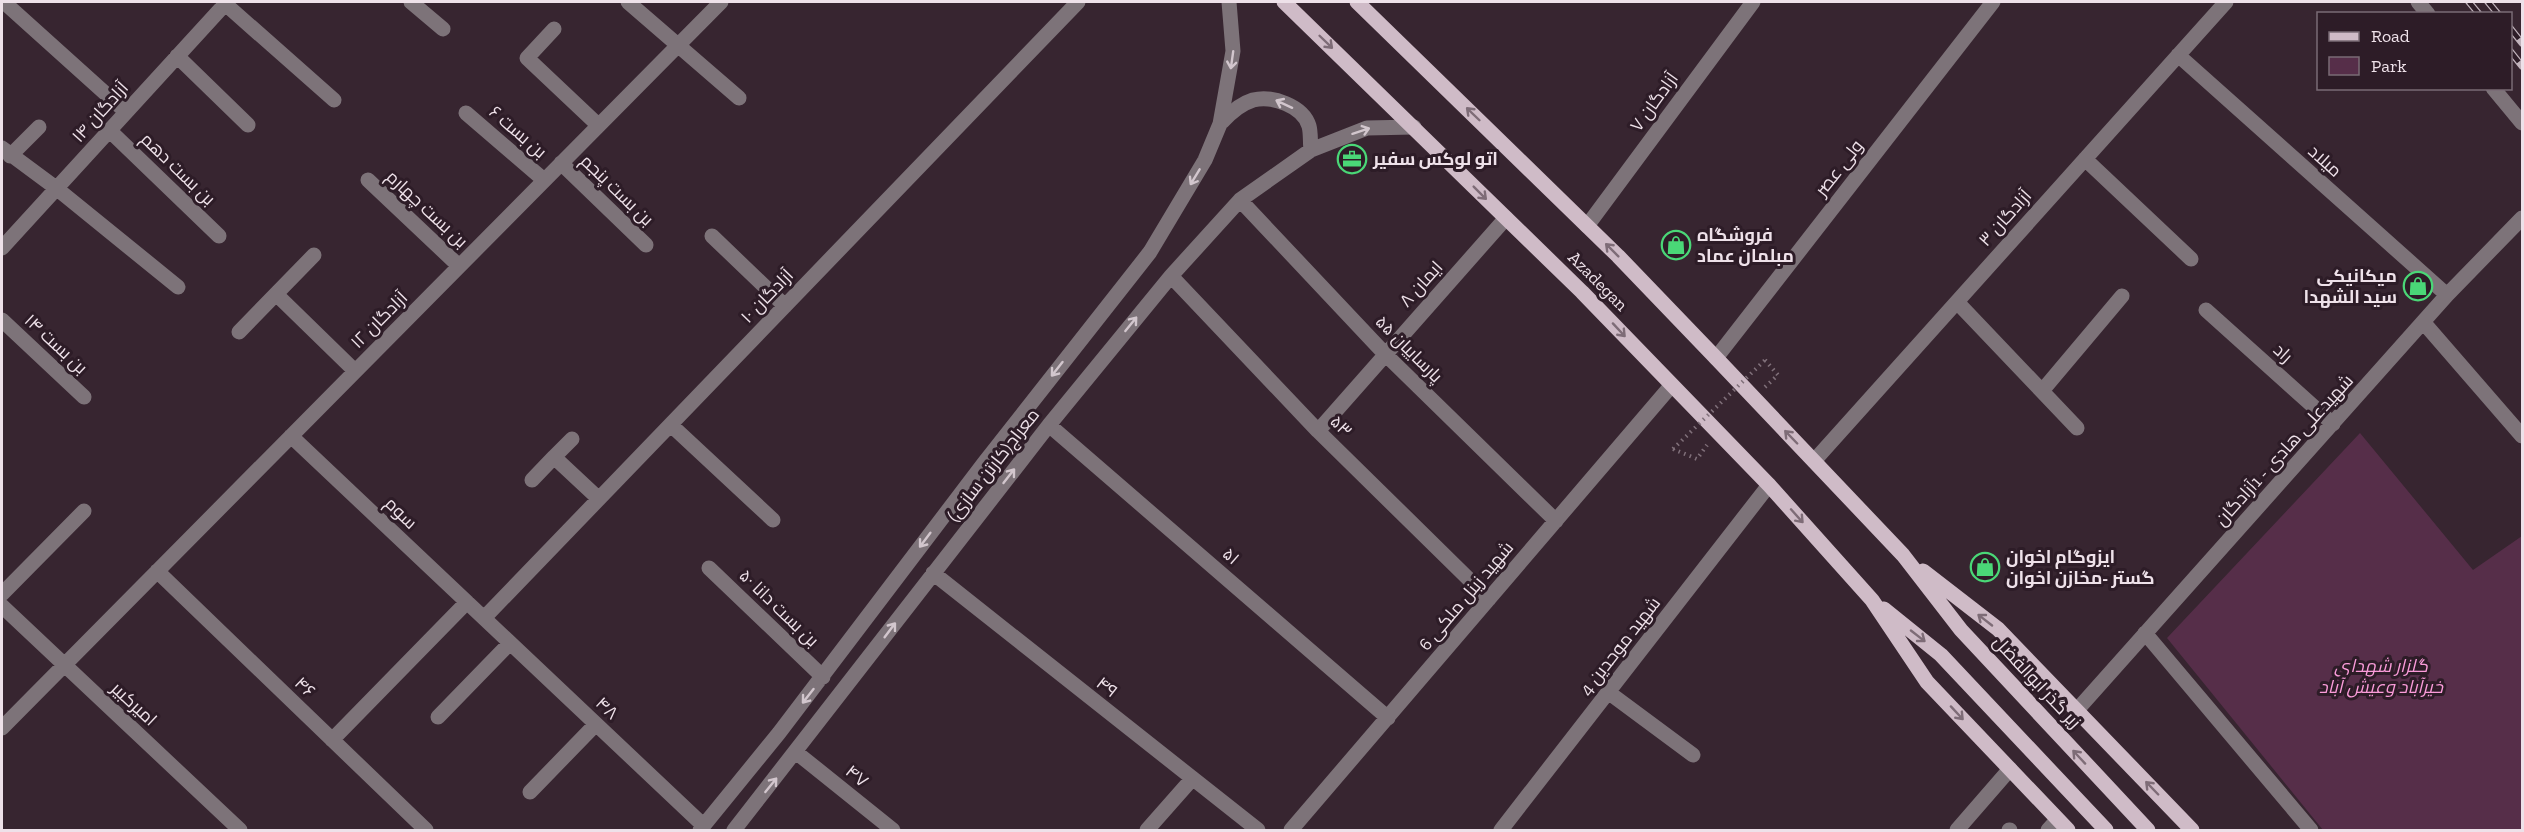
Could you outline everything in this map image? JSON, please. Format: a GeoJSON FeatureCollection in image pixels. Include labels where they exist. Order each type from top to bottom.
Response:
{"type":"FeatureCollection","features":[{"type":"Feature","properties":{"kind":"main road","name":"Azadegan"},"geometry":{"type":"LineString","coordinates":[[1284,2],[1582,292],[1769,485],[1872,600]]}},
{"type":"Feature","properties":{"kind":"main road","name":"Azadegan"},"geometry":{"type":"LineString","coordinates":[[1365,4],[1716,358],[1903,555]]}},
{"type":"Feature","properties":{"kind":"main road"},"geometry":{"type":"LineString","coordinates":[[1903,555],[1998,629],[2192,831]]}},
{"type":"Feature","properties":{"kind":"main road","name":"زیر گذر ابوالفضل"},"geometry":{"type":"LineString","coordinates":[[1903,555],[1961,630],[2148,831]]}},
{"type":"Feature","properties":{"kind":"main road"},"geometry":{"type":"LineString","coordinates":[[1872,600],[1927,682],[2010,769],[2058,827]]}},
{"type":"Feature","properties":{"kind":"main road"},"geometry":{"type":"LineString","coordinates":[[1872,600],[1941,655],[2106,831]]}},
{"type":"Feature","properties":{"kind":"street"},"geometry":{"type":"LineString","coordinates":[[225,2],[334,100]]}},
{"type":"Feature","properties":{"kind":"street","name":"۱۴ آزادگان"},"geometry":{"type":"LineString","coordinates":[[2,248],[225,2]]}},
{"type":"Feature","properties":{"kind":"street"},"geometry":{"type":"LineString","coordinates":[[411,2],[443,29]]}},
{"type":"Feature","properties":{"kind":"street"},"geometry":{"type":"LineString","coordinates":[[628,2],[739,98]]}},
{"type":"Feature","properties":{"kind":"street","name":"۱۲ آزادگان"},"geometry":{"type":"LineString","coordinates":[[2,728],[721,2]]}},
{"type":"Feature","properties":{"kind":"street","name":"۱۰ آزادگان"},"geometry":{"type":"LineString","coordinates":[[484,618],[1078,2]]}},
{"type":"Feature","properties":{"kind":"street"},"geometry":{"type":"LineString","coordinates":[[1220,124],[1233,51],[1229,2]]}},
{"type":"Feature","properties":{"kind":"street","name":"۷ آزادگان"},"geometry":{"type":"LineString","coordinates":[[1587,226],[1753,2]]}},
{"type":"Feature","properties":{"kind":"street","name":"ولی عصر"},"geometry":{"type":"LineString","coordinates":[[1716,358],[1993,2]]}},
{"type":"Feature","properties":{"kind":"street","name":"۳ آزادگان"},"geometry":{"type":"LineString","coordinates":[[1814,461],[2226,2]]}},
{"type":"Feature","properties":{"kind":"street"},"geometry":{"type":"LineString","coordinates":[[6,4],[126,112]]}},
{"type":"Feature","properties":{"kind":"street"},"geometry":{"type":"LineString","coordinates":[[554,29],[524,62],[598,125]]}},
{"type":"Feature","properties":{"kind":"street","name":"میلاد"},"geometry":{"type":"LineString","coordinates":[[2178,55],[2447,295]]}},
{"type":"Feature","properties":{"kind":"street"},"geometry":{"type":"LineString","coordinates":[[177,56],[248,125]]}},
{"type":"Feature","properties":{"kind":"street"},"geometry":{"type":"LineString","coordinates":[[2495,90],[2523,123]]}},
{"type":"Feature","properties":{"kind":"street"},"geometry":{"type":"LineString","coordinates":[[1220,124],[1235,108],[1254,99],[1276,99],[1295,109],[1309,125],[1311,150]]}},
{"type":"Feature","properties":{"kind":"street","name":"بن بست ۶"},"geometry":{"type":"LineString","coordinates":[[466,113],[544,180]]}},
{"type":"Feature","properties":{"kind":"street","name":"معراج(کارتن سازی)"},"geometry":{"type":"LineString","coordinates":[[702,828],[823,677],[984,463],[1150,252],[1205,160],[1220,124]]}},
{"type":"Feature","properties":{"kind":"street"},"geometry":{"type":"LineString","coordinates":[[39,127],[6,152],[56,188],[178,287]]}},
{"type":"Feature","properties":{"kind":"street","name":"معراج(کارتن سازی)"},"geometry":{"type":"LineString","coordinates":[[734,831],[797,753],[933,573],[1049,425],[1171,276],[1240,200],[1311,150],[1367,128],[1414,127]]}},
{"type":"Feature","properties":{"kind":"street","name":"بن بست دهم"},"geometry":{"type":"LineString","coordinates":[[109,130],[219,236]]}},
{"type":"Feature","properties":{"kind":"street"},"geometry":{"type":"LineString","coordinates":[[2085,159],[2191,259]]}},
{"type":"Feature","properties":{"kind":"street","name":"بن بست پنجم"},"geometry":{"type":"LineString","coordinates":[[561,163],[646,245]]}},
{"type":"Feature","properties":{"kind":"street","name":"بن بست چهارم"},"geometry":{"type":"LineString","coordinates":[[368,180],[459,266]]}},
{"type":"Feature","properties":{"kind":"street","name":"پارساییان ۵۵"},"geometry":{"type":"LineString","coordinates":[[1240,200],[1385,354],[1556,521]]}},
{"type":"Feature","properties":{"kind":"street","name":"۸ ایمان"},"geometry":{"type":"LineString","coordinates":[[1318,432],[1506,218]]}},
{"type":"Feature","properties":{"kind":"street","name":"شهیدعلی هادی - 1آزادگان"},"geometry":{"type":"LineString","coordinates":[[2077,710],[2447,295],[2523,218]]}},
{"type":"Feature","properties":{"kind":"street"},"geometry":{"type":"LineString","coordinates":[[712,236],[785,306]]}},
{"type":"Feature","properties":{"kind":"street"},"geometry":{"type":"LineString","coordinates":[[239,332],[314,255]]}},
{"type":"Feature","properties":{"kind":"street","name":"۵۳"},"geometry":{"type":"LineString","coordinates":[[1171,276],[1318,432],[1489,598]]}},
{"type":"Feature","properties":{"kind":"street"},"geometry":{"type":"LineString","coordinates":[[276,294],[355,371]]}},
{"type":"Feature","properties":{"kind":"street"},"geometry":{"type":"LineString","coordinates":[[2042,391],[2122,296]]}},
{"type":"Feature","properties":{"kind":"street"},"geometry":{"type":"LineString","coordinates":[[1957,302],[2077,428]]}},
{"type":"Feature","properties":{"kind":"street","name":"راد"},"geometry":{"type":"LineString","coordinates":[[2206,310],[2333,424]]}},
{"type":"Feature","properties":{"kind":"street","name":"بن بست ۱۴"},"geometry":{"type":"LineString","coordinates":[[2,320],[84,397]]}},
{"type":"Feature","properties":{"kind":"street"},"geometry":{"type":"LineString","coordinates":[[2424,323],[2523,436]]}},
{"type":"Feature","properties":{"kind":"street","name":"6 شهید زینل ملکی"},"geometry":{"type":"LineString","coordinates":[[1291,831],[1671,386]]}},
{"type":"Feature","properties":{"kind":"street"},"geometry":{"type":"LineString","coordinates":[[671,424],[773,520]]}},
{"type":"Feature","properties":{"kind":"street","name":"۵۱"},"geometry":{"type":"LineString","coordinates":[[1049,425],[1388,717]]}},
{"type":"Feature","properties":{"kind":"street","name":"سوم"},"geometry":{"type":"LineString","coordinates":[[291,436],[484,618]]}},
{"type":"Feature","properties":{"kind":"street"},"geometry":{"type":"LineString","coordinates":[[532,480],[572,439]]}},
{"type":"Feature","properties":{"kind":"street"},"geometry":{"type":"LineString","coordinates":[[554,457],[599,499]]}},
{"type":"Feature","properties":{"kind":"street","name":"4 شهید موحدین"},"geometry":{"type":"LineString","coordinates":[[1501,831],[1769,485]]}},
{"type":"Feature","properties":{"kind":"street"},"geometry":{"type":"LineString","coordinates":[[2,594],[84,511]]}},
{"type":"Feature","properties":{"kind":"street","name":"بن بست دانا ۵۰"},"geometry":{"type":"LineString","coordinates":[[709,568],[823,677]]}},
{"type":"Feature","properties":{"kind":"street","name":"۴۶"},"geometry":{"type":"LineString","coordinates":[[157,571],[426,831]]}},
{"type":"Feature","properties":{"kind":"street","name":"۴۹"},"geometry":{"type":"LineString","coordinates":[[933,573],[1258,831]]}},
{"type":"Feature","properties":{"kind":"street"},"geometry":{"type":"LineString","coordinates":[[332,740],[467,602]]}},
{"type":"Feature","properties":{"kind":"street","name":"امیرکبیر"},"geometry":{"type":"LineString","coordinates":[[2,606],[240,831]]}},
{"type":"Feature","properties":{"kind":"street","name":"۴۸"},"geometry":{"type":"LineString","coordinates":[[484,618],[702,828]]}},
{"type":"Feature","properties":{"kind":"street"},"geometry":{"type":"LineString","coordinates":[[2145,633],[2311,831]]}},
{"type":"Feature","properties":{"kind":"street"},"geometry":{"type":"LineString","coordinates":[[438,717],[510,643]]}},
{"type":"Feature","properties":{"kind":"street"},"geometry":{"type":"LineString","coordinates":[[1608,692],[1693,755]]}},
{"type":"Feature","properties":{"kind":"street"},"geometry":{"type":"LineString","coordinates":[[530,792],[596,724]]}},
{"type":"Feature","properties":{"kind":"street","name":"۴۷"},"geometry":{"type":"LineString","coordinates":[[797,753],[893,831]]}},
{"type":"Feature","properties":{"kind":"street"},"geometry":{"type":"LineString","coordinates":[[1958,831],[2010,769]]}},
{"type":"Feature","properties":{"kind":"street"},"geometry":{"type":"LineString","coordinates":[[1147,831],[1192,779]]}},
{"type":"Feature","properties":{"kind":"path"},"geometry":{"type":"LineString","coordinates":[[1697,459],[1673,449],[1765,360],[1778,375]]}},
{"type":"Feature","properties":{"kind":"green space","name":"گلزار شهدای خیرآباد وعیش آباد"},"geometry":{"type":"Polygon","coordinates":[[[2360,433],[2473,570],[2522,536],[2522,830],[2323,830],[2167,638],[2360,433]]]}},
{"type":"Feature","properties":{"kind":"railway"},"geometry":{"type":"LineString","coordinates":[[2469,2],[2477,12]]}},
{"type":"Feature","properties":{"kind":"railway"},"geometry":{"type":"LineString","coordinates":[[2488,2],[2496,12]]}},
{"type":"Feature","properties":{"kind":"railway"},"geometry":{"type":"LineString","coordinates":[[2512,30],[2522,43]]}},
{"type":"Feature","properties":{"kind":"railway"},"geometry":{"type":"LineString","coordinates":[[2512,54],[2522,66]]}},
{"type":"Feature","properties":{"kind":"place","name":"اتو لوکس سفیر"},"geometry":{"type":"Point","coordinates":[1352,159]}},
{"type":"Feature","properties":{"kind":"place","name":"فروشگاه مبلمان عماد"},"geometry":{"type":"Point","coordinates":[1676,245]}},
{"type":"Feature","properties":{"kind":"place","name":"میکانیکی سید الشهدا"},"geometry":{"type":"Point","coordinates":[2418,286]}},
{"type":"Feature","properties":{"kind":"place","name":"ایزوگام اخوان گستر -مخازن اخوان"},"geometry":{"type":"Point","coordinates":[1985,567]}}]}
